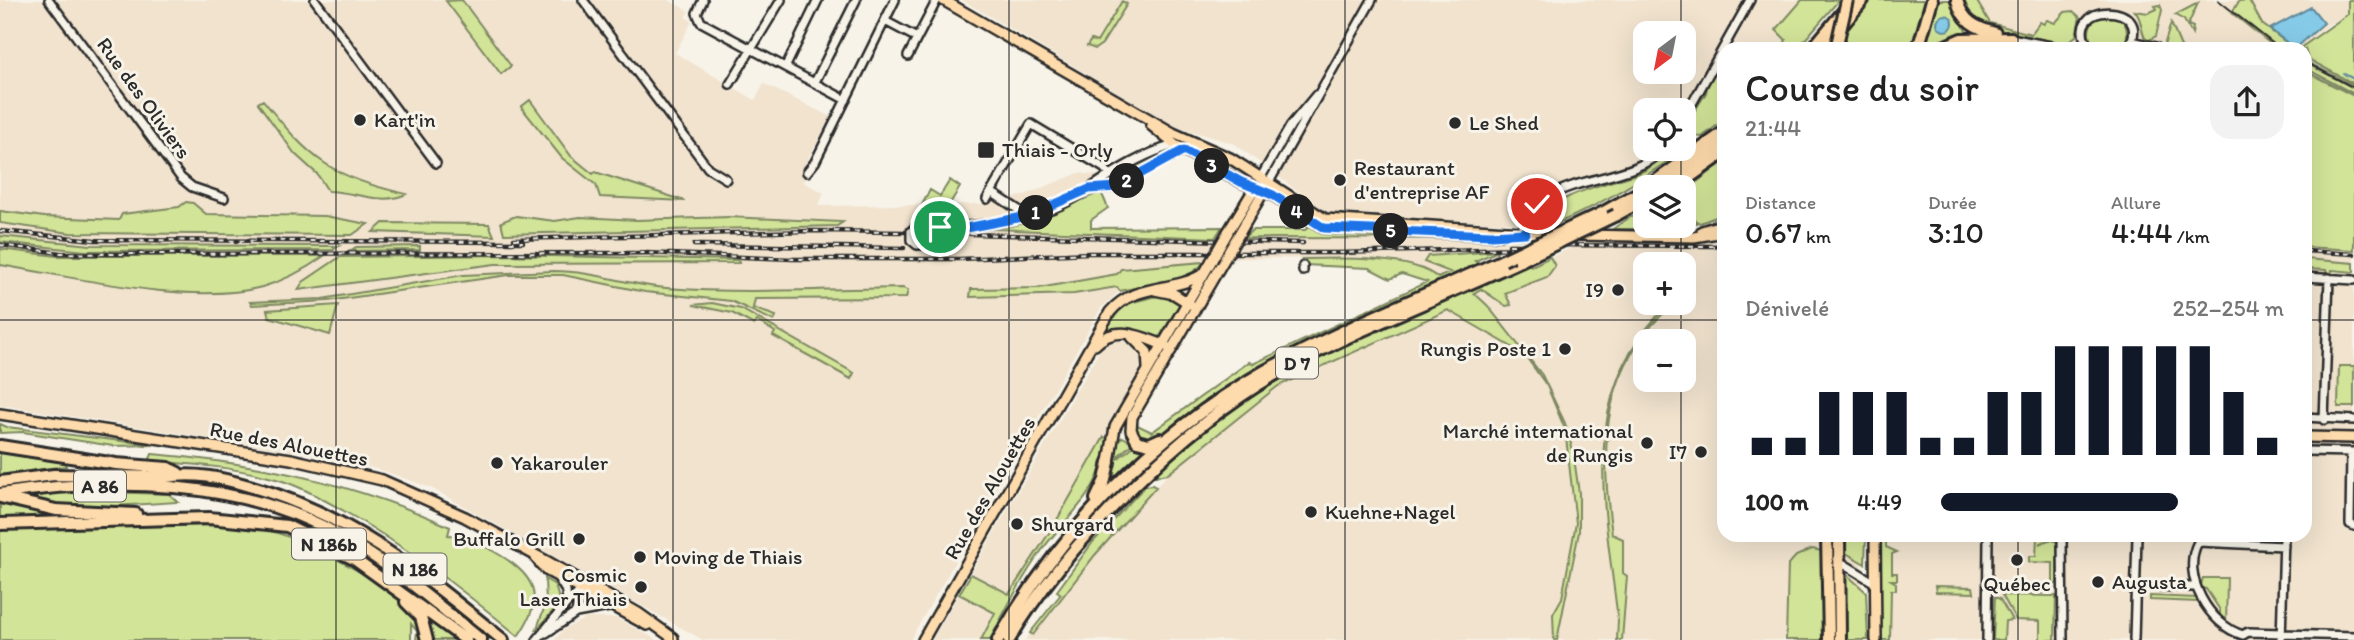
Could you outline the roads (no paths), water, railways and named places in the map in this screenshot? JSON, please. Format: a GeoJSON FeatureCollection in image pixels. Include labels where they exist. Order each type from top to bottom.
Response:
{"type":"FeatureCollection","features":[{"type":"Feature","properties":{"kind":"highway"},"geometry":{"type":"LineString","coordinates":[[1838,42],[1847,0]]}},
{"type":"Feature","properties":{"kind":"highway"},"geometry":{"type":"LineString","coordinates":[[1818,42],[1853,0]]}},
{"type":"Feature","properties":{"kind":"highway"},"geometry":{"type":"LineString","coordinates":[[1829,42],[1863,0]]}},
{"type":"Feature","properties":{"kind":"highway"},"geometry":{"type":"LineString","coordinates":[[1920,42],[1932,0]]}},
{"type":"Feature","properties":{"kind":"highway"},"geometry":{"type":"LineString","coordinates":[[1958,0],[1967,20],[1976,28],[2011,38]]}},
{"type":"Feature","properties":{"kind":"highway"},"geometry":{"type":"LineString","coordinates":[[1954,42],[1961,39],[2011,38]]}},
{"type":"Feature","properties":{"kind":"highway"},"geometry":{"type":"LineString","coordinates":[[1664,175],[1717,137]]}},
{"type":"Feature","properties":{"kind":"highway"},"geometry":{"type":"LineString","coordinates":[[1679,175],[1717,148]]}},
{"type":"Feature","properties":{"kind":"highway"},"geometry":{"type":"LineString","coordinates":[[1693,175],[1717,158]]}},
{"type":"Feature","properties":{"kind":"highway"},"geometry":{"type":"LineString","coordinates":[[1427,299],[1633,195]]}},
{"type":"Feature","properties":{"kind":"highway"},"geometry":{"type":"LineString","coordinates":[[1427,299],[1520,261],[1633,206]]}},
{"type":"Feature","properties":{"kind":"highway"},"geometry":{"type":"LineString","coordinates":[[1616,215],[1633,210]]}},
{"type":"Feature","properties":{"kind":"highway","name":"D 7"},"geometry":{"type":"LineString","coordinates":[[998,640],[1042,572],[1088,514],[1170,437],[1265,371],[1427,299]]}},
{"type":"Feature","properties":{"kind":"highway","name":"D 7"},"geometry":{"type":"LineString","coordinates":[[1010,640],[1035,601],[1074,554],[1121,500],[1176,446],[1228,405],[1284,369],[1427,299]]}},
{"type":"Feature","properties":{"kind":"highway"},"geometry":{"type":"LineString","coordinates":[[1137,441],[1149,444],[1170,437]]}},
{"type":"Feature","properties":{"kind":"highway"},"geometry":{"type":"LineString","coordinates":[[0,446],[116,464],[168,468],[178,473]]}},
{"type":"Feature","properties":{"kind":"highway"},"geometry":{"type":"LineString","coordinates":[[1088,514],[1104,485],[1109,462]]}},
{"type":"Feature","properties":{"kind":"highway","name":"A 86"},"geometry":{"type":"LineString","coordinates":[[0,482],[54,475],[166,477],[178,473],[232,480],[320,511]]}},
{"type":"Feature","properties":{"kind":"highway","name":"A 86"},"geometry":{"type":"LineString","coordinates":[[0,496],[82,486],[200,491],[267,505],[312,522]]}},
{"type":"Feature","properties":{"kind":"highway","name":"N 186b"},"geometry":{"type":"LineString","coordinates":[[0,496],[56,510],[209,518],[268,523],[296,529],[337,549],[391,584],[466,640]]}},
{"type":"Feature","properties":{"kind":"highway","name":"N 186"},"geometry":{"type":"LineString","coordinates":[[320,511],[393,553],[503,640]]}},
{"type":"Feature","properties":{"kind":"highway"},"geometry":{"type":"LineString","coordinates":[[0,524],[209,518]]}},
{"type":"Feature","properties":{"kind":"highway","name":"N 186"},"geometry":{"type":"LineString","coordinates":[[312,522],[373,556],[481,640]]}},
{"type":"Feature","properties":{"kind":"highway"},"geometry":{"type":"LineString","coordinates":[[1827,542],[1829,640]]}},
{"type":"Feature","properties":{"kind":"highway"},"geometry":{"type":"LineString","coordinates":[[1839,542],[1840,640]]}},
{"type":"Feature","properties":{"kind":"highway"},"geometry":{"type":"LineString","coordinates":[[391,584],[394,592],[421,617],[427,640]]}},
{"type":"Feature","properties":{"kind":"main road"},"geometry":{"type":"LineString","coordinates":[[943,0],[1173,133],[1230,158],[1325,219],[1476,227],[1525,233]]}},
{"type":"Feature","properties":{"kind":"main road"},"geometry":{"type":"LineString","coordinates":[[1135,112],[1180,147],[1324,228],[1491,235],[1633,235]]}},
{"type":"Feature","properties":{"kind":"main road"},"geometry":{"type":"LineString","coordinates":[[1137,441],[1131,430],[1132,417],[1187,301],[1228,232],[1265,180]]}},
{"type":"Feature","properties":{"kind":"main road"},"geometry":{"type":"LineString","coordinates":[[1109,462],[1115,427],[1146,373],[1189,319],[1240,234],[1259,190]]}},
{"type":"Feature","properties":{"kind":"main road"},"geometry":{"type":"LineString","coordinates":[[1696,231],[1717,226]]}},
{"type":"Feature","properties":{"kind":"main road"},"geometry":{"type":"LineString","coordinates":[[1696,234],[1717,233]]}},
{"type":"Feature","properties":{"kind":"main road","name":"Rue des Alouettes"},"geometry":{"type":"LineString","coordinates":[[923,640],[1117,303],[1131,295],[1188,281],[1203,274]]}},
{"type":"Feature","properties":{"kind":"main road"},"geometry":{"type":"LineString","coordinates":[[1150,289],[1174,294],[1187,301],[1191,306],[1189,319]]}},
{"type":"Feature","properties":{"kind":"main road"},"geometry":{"type":"LineString","coordinates":[[1087,354],[1105,336],[1124,333],[1167,346]]}},
{"type":"Feature","properties":{"kind":"main road"},"geometry":{"type":"LineString","coordinates":[[1124,333],[1139,341],[1147,352],[1146,373]]}},
{"type":"Feature","properties":{"kind":"main road","name":"Rue des Alouettes"},"geometry":{"type":"LineString","coordinates":[[0,416],[291,459],[382,480],[465,517],[638,613],[675,639]]}},
{"type":"Feature","properties":{"kind":"main road"},"geometry":{"type":"LineString","coordinates":[[2312,437],[2354,438]]}},
{"type":"Feature","properties":{"kind":"main road"},"geometry":{"type":"LineString","coordinates":[[1875,542],[1876,640]]}},
{"type":"Feature","properties":{"kind":"main road","name":"Rue des Alouettes"},"geometry":{"type":"LineString","coordinates":[[536,558],[546,570],[581,591],[675,639]]}},
{"type":"Feature","properties":{"kind":"street","name":"Rue des Oliviers"},"geometry":{"type":"LineString","coordinates":[[49,0],[181,178],[192,187],[223,198]]}},
{"type":"Feature","properties":{"kind":"street"},"geometry":{"type":"LineString","coordinates":[[315,0],[436,163]]}},
{"type":"Feature","properties":{"kind":"street"},"geometry":{"type":"LineString","coordinates":[[583,0],[708,168],[726,179]]}},
{"type":"Feature","properties":{"kind":"street"},"geometry":{"type":"LineString","coordinates":[[703,0],[697,13],[701,22],[846,100]]}},
{"type":"Feature","properties":{"kind":"street"},"geometry":{"type":"LineString","coordinates":[[730,84],[782,0]]}},
{"type":"Feature","properties":{"kind":"street"},"geometry":{"type":"LineString","coordinates":[[786,66],[818,0]]}},
{"type":"Feature","properties":{"kind":"street"},"geometry":{"type":"LineString","coordinates":[[815,82],[856,0]]}},
{"type":"Feature","properties":{"kind":"street"},"geometry":{"type":"LineString","coordinates":[[807,172],[815,162],[895,0]]}},
{"type":"Feature","properties":{"kind":"street"},"geometry":{"type":"LineString","coordinates":[[908,56],[937,0]]}},
{"type":"Feature","properties":{"kind":"street"},"geometry":{"type":"LineString","coordinates":[[1265,180],[1323,86],[1371,0]]}},
{"type":"Feature","properties":{"kind":"street"},"geometry":{"type":"LineString","coordinates":[[1727,42],[1750,0]]}},
{"type":"Feature","properties":{"kind":"street"},"geometry":{"type":"LineString","coordinates":[[2117,10],[2121,0]]}},
{"type":"Feature","properties":{"kind":"street"},"geometry":{"type":"LineString","coordinates":[[2087,42],[2084,31],[2088,19],[2098,11],[2117,10],[2132,25],[2132,41],[2136,42]]}},
{"type":"Feature","properties":{"kind":"street"},"geometry":{"type":"LineString","coordinates":[[885,20],[917,38]]}},
{"type":"Feature","properties":{"kind":"street"},"geometry":{"type":"LineString","coordinates":[[2011,38],[2025,42]]}},
{"type":"Feature","properties":{"kind":"street"},"geometry":{"type":"LineString","coordinates":[[1695,98],[1717,59]]}},
{"type":"Feature","properties":{"kind":"street"},"geometry":{"type":"LineString","coordinates":[[1028,216],[989,196],[1031,124],[1104,168],[1110,175]]}},
{"type":"Feature","properties":{"kind":"street"},"geometry":{"type":"LineString","coordinates":[[1161,133],[1173,133]]}},
{"type":"Feature","properties":{"kind":"street"},"geometry":{"type":"LineString","coordinates":[[1089,189],[1116,187],[1180,147]]}},
{"type":"Feature","properties":{"kind":"street"},"geometry":{"type":"LineString","coordinates":[[966,228],[950,243],[917,244],[911,240],[911,231],[916,227],[966,228],[1028,216],[1089,189],[1158,148],[1188,147],[1230,158]]}},
{"type":"Feature","properties":{"kind":"street"},"geometry":{"type":"LineString","coordinates":[[1525,233],[1531,211],[1545,197],[1636,168],[1646,161]]}},
{"type":"Feature","properties":{"kind":"street"},"geometry":{"type":"LineString","coordinates":[[2312,277],[2354,280]]}},
{"type":"Feature","properties":{"kind":"street"},"geometry":{"type":"LineString","coordinates":[[2325,420],[2329,278]]}},
{"type":"Feature","properties":{"kind":"street"},"geometry":{"type":"LineString","coordinates":[[2312,418],[2354,421]]}},
{"type":"Feature","properties":{"kind":"street"},"geometry":{"type":"LineString","coordinates":[[2312,450],[2353,452],[2350,524],[2354,526]]}},
{"type":"Feature","properties":{"kind":"street"},"geometry":{"type":"LineString","coordinates":[[1987,640],[1988,542]]}},
{"type":"Feature","properties":{"kind":"street"},"geometry":{"type":"LineString","coordinates":[[2062,542],[2063,640]]}},
{"type":"Feature","properties":{"kind":"street"},"geometry":{"type":"LineString","coordinates":[[2134,640],[2137,542]]}},
{"type":"Feature","properties":{"kind":"street"},"geometry":{"type":"LineString","coordinates":[[2284,546],[2198,542],[2194,587],[2222,626],[2244,635],[2248,632],[2282,636],[2354,636]]}},
{"type":"Feature","properties":{"kind":"street"},"geometry":{"type":"LineString","coordinates":[[2282,636],[2284,542]]}},
{"type":"Feature","properties":{"kind":"street"},"geometry":{"type":"LineString","coordinates":[[1844,565],[1875,583]]}},
{"type":"Feature","properties":{"kind":"street"},"geometry":{"type":"LineString","coordinates":[[556,576],[566,591],[567,603]]}},
{"type":"Feature","properties":{"kind":"street"},"geometry":{"type":"LineString","coordinates":[[576,612],[581,591],[578,579]]}},
{"type":"Feature","properties":{"kind":"street"},"geometry":{"type":"LineString","coordinates":[[2136,586],[2194,587]]}},
{"type":"Feature","properties":{"kind":"street"},"geometry":{"type":"LineString","coordinates":[[537,640],[567,603],[581,591],[594,593],[621,608],[638,613]]}},
{"type":"Feature","properties":{"kind":"street"},"geometry":{"type":"LineString","coordinates":[[537,640],[576,612],[609,607]]}},
{"type":"Feature","properties":{"kind":"water"},"geometry":{"type":"Polygon","coordinates":[[[2311,7],[2324,23],[2303,42],[2286,42],[2270,29],[2311,7]]]}},
{"type":"Feature","properties":{"kind":"water"},"geometry":{"type":"Polygon","coordinates":[[[1945,15],[1951,17],[1951,29],[1945,31],[1939,29],[1937,23],[1939,17],[1945,15]]]}},
{"type":"Feature","properties":{"kind":"waterway"},"geometry":{"type":"LineString","coordinates":[[2344,74],[2354,79]]}},
{"type":"Feature","properties":{"kind":"tram line"},"geometry":{"type":"LineString","coordinates":[[2218,0],[2271,42]]}},
{"type":"Feature","properties":{"kind":"tram line"},"geometry":{"type":"LineString","coordinates":[[2312,66],[2354,88]]}},
{"type":"Feature","properties":{"kind":"railway"},"geometry":{"type":"LineString","coordinates":[[0,231],[95,240],[523,242]]}},
{"type":"Feature","properties":{"kind":"railway"},"geometry":{"type":"LineString","coordinates":[[514,239],[812,231],[904,232]]}},
{"type":"Feature","properties":{"kind":"railway"},"geometry":{"type":"LineString","coordinates":[[970,234],[1303,243]]}},
{"type":"Feature","properties":{"kind":"railway"},"geometry":{"type":"LineString","coordinates":[[0,245],[60,253],[105,254],[646,253],[793,259],[960,259],[1089,253],[1339,253],[1520,248]]}},
{"type":"Feature","properties":{"kind":"railway"},"geometry":{"type":"LineString","coordinates":[[694,245],[904,248]]}},
{"type":"Feature","properties":{"kind":"railway"},"geometry":{"type":"LineString","coordinates":[[1509,245],[1717,246]]}},
{"type":"Feature","properties":{"kind":"railway"},"geometry":{"type":"LineString","coordinates":[[2312,251],[2354,254]]}},
{"type":"Feature","properties":{"kind":"place","name":"Kart'in"},"geometry":{"type":"Point","coordinates":[360,120]}},
{"type":"Feature","properties":{"kind":"place","name":"Le Shed"},"geometry":{"type":"Point","coordinates":[1455,123]}},
{"type":"Feature","properties":{"kind":"place","name":"Thiais - Orly"},"geometry":{"type":"Point","coordinates":[986,150]}},
{"type":"Feature","properties":{"kind":"place","name":"Restaurant d'entreprise AF"},"geometry":{"type":"Point","coordinates":[1340,180]}},
{"type":"Feature","properties":{"kind":"place","name":"I9"},"geometry":{"type":"Point","coordinates":[1618,290]}},
{"type":"Feature","properties":{"kind":"place","name":"Rungis Poste 1"},"geometry":{"type":"Point","coordinates":[1565,349]}},
{"type":"Feature","properties":{"kind":"place","name":"Marché international de Rungis"},"geometry":{"type":"Point","coordinates":[1647,443]}},
{"type":"Feature","properties":{"kind":"place","name":"I7"},"geometry":{"type":"Point","coordinates":[1701,452]}},
{"type":"Feature","properties":{"kind":"place","name":"Yakarouler"},"geometry":{"type":"Point","coordinates":[497,463]}},
{"type":"Feature","properties":{"kind":"place","name":"Kuehne+Nagel"},"geometry":{"type":"Point","coordinates":[1311,512]}},
{"type":"Feature","properties":{"kind":"place","name":"Shurgard"},"geometry":{"type":"Point","coordinates":[1017,524]}},
{"type":"Feature","properties":{"kind":"place","name":"Buffalo Grill"},"geometry":{"type":"Point","coordinates":[579,539]}},
{"type":"Feature","properties":{"kind":"place","name":"Moving de Thiais"},"geometry":{"type":"Point","coordinates":[640,557]}},
{"type":"Feature","properties":{"kind":"place","name":"Québec"},"geometry":{"type":"Point","coordinates":[2017,560]}},
{"type":"Feature","properties":{"kind":"place","name":"Augusta"},"geometry":{"type":"Point","coordinates":[2098,582]}},
{"type":"Feature","properties":{"kind":"place","name":"Cosmic Laser Thiais"},"geometry":{"type":"Point","coordinates":[641,587]}}]}
